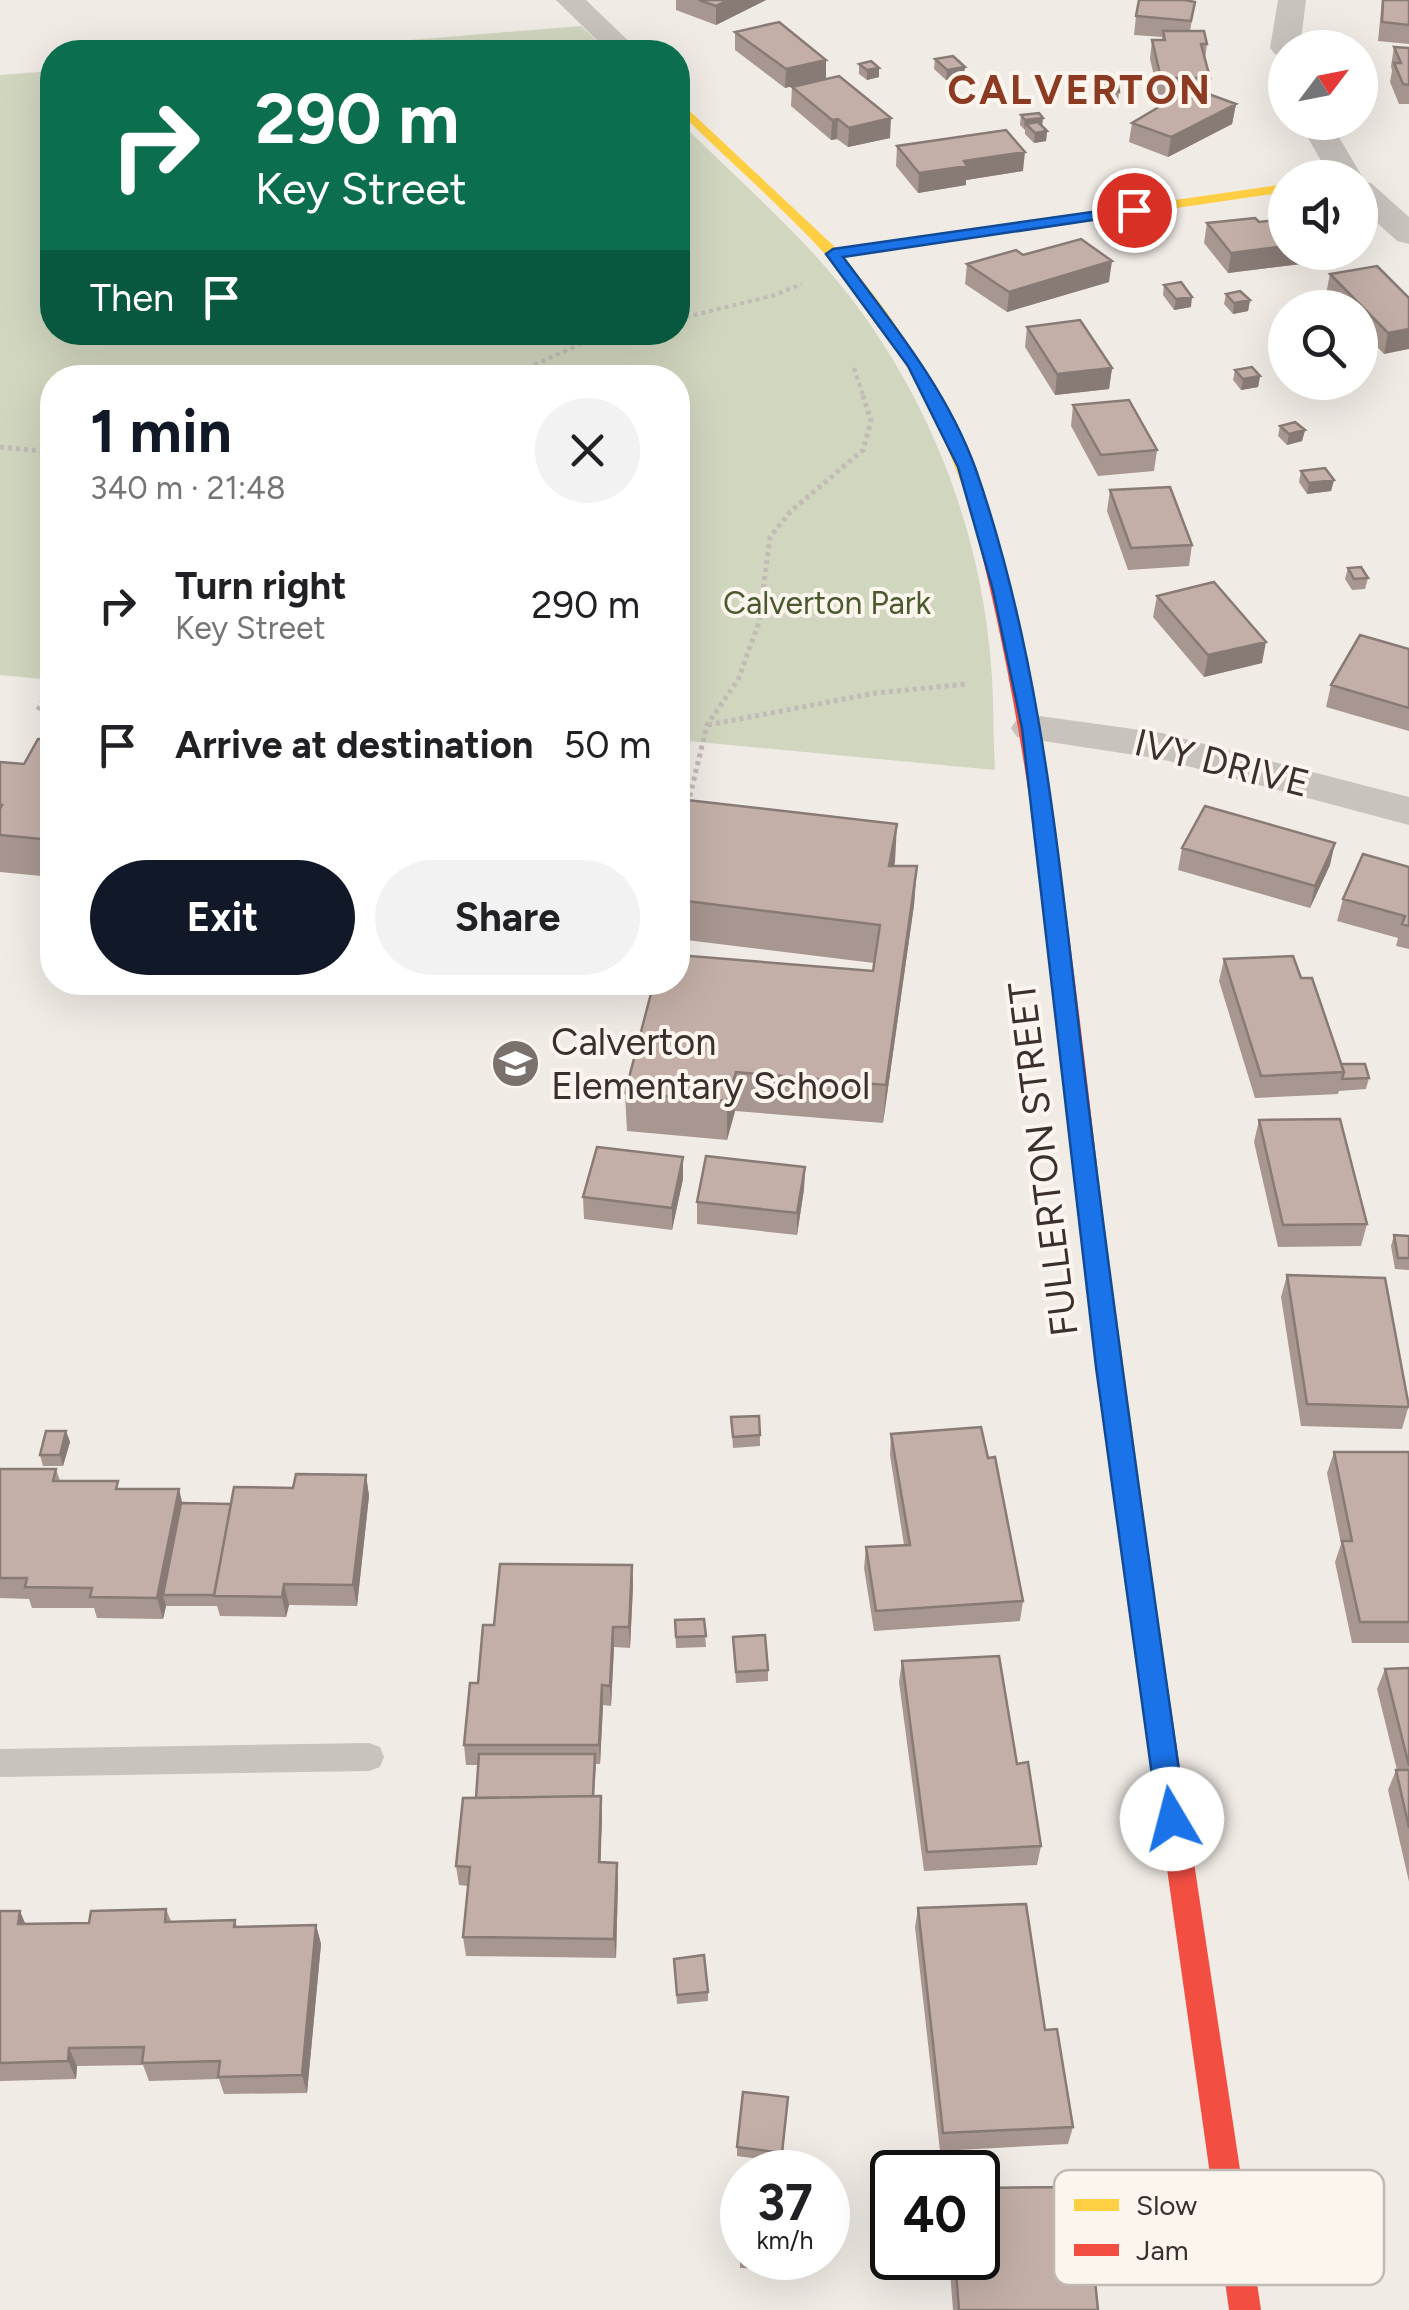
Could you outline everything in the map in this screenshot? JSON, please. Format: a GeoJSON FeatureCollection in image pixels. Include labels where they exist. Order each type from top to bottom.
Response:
{"type":"FeatureCollection","features":[{"type":"Feature","properties":{"kind":"street"},"geometry":{"type":"LineString","coordinates":[[570,0],[612,40]]}},
{"type":"Feature","properties":{"kind":"street"},"geometry":{"type":"LineString","coordinates":[[1288,30],[1292,0]]}},
{"type":"Feature","properties":{"kind":"street","name":"FULLERTON STREET"},"geometry":{"type":"LineString","coordinates":[[690,116],[833,254],[915,366],[966,467],[996,561],[1032,728],[1113,1403],[1225,2170]]}},
{"type":"Feature","properties":{"kind":"street"},"geometry":{"type":"LineString","coordinates":[[833,254],[1268,190]]}},
{"type":"Feature","properties":{"kind":"street"},"geometry":{"type":"LineString","coordinates":[[1378,206],[1409,234]]}},
{"type":"Feature","properties":{"kind":"street","name":"IVY DRIVE"},"geometry":{"type":"LineString","coordinates":[[1032,728],[1162,746],[1409,810]]}},
{"type":"Feature","properties":{"kind":"street","name":"FULLERTON STREET"},"geometry":{"type":"LineString","coordinates":[[1241,2285],[1245,2310]]}},
{"type":"Feature","properties":{"kind":"lane"},"geometry":{"type":"LineString","coordinates":[[0,1764],[370,1757]]}},
{"type":"Feature","properties":{"kind":"path"},"geometry":{"type":"LineString","coordinates":[[792,270],[811,292]]}},
{"type":"Feature","properties":{"kind":"path"},"geometry":{"type":"LineString","coordinates":[[690,316],[775,295],[814,277]]}},
{"type":"Feature","properties":{"kind":"path"},"geometry":{"type":"LineString","coordinates":[[535,365],[579,345]]}},
{"type":"Feature","properties":{"kind":"path"},"geometry":{"type":"LineString","coordinates":[[690,797],[706,725],[738,680],[760,622],[770,537],[790,512],[863,450],[871,422],[864,388],[849,357]]}},
{"type":"Feature","properties":{"kind":"path"},"geometry":{"type":"LineString","coordinates":[[0,447],[40,451]]}},
{"type":"Feature","properties":{"kind":"path"},"geometry":{"type":"LineString","coordinates":[[706,725],[876,693],[982,682]]}},
{"type":"Feature","properties":{"kind":"path"},"geometry":{"type":"LineString","coordinates":[[38,710],[40,706]]}},
{"type":"Feature","properties":{"kind":"green space"},"geometry":{"type":"Polygon","coordinates":[[[581,26],[596,40],[411,40],[581,26]]]}},
{"type":"Feature","properties":{"kind":"green space","name":"Calverton Park"},"geometry":{"type":"Polygon","coordinates":[[[40,72],[40,345],[690,345],[690,132],[813,253],[850,297],[883,343],[936,444],[973,551],[984,607],[991,664],[995,770],[690,741],[690,365],[40,365],[40,679],[0,675],[0,75],[40,72]]]}},
{"type":"Feature","properties":{"kind":"building"},"geometry":{"type":"Polygon","coordinates":[[[699,0],[728,0],[716,6],[699,0]]]}},
{"type":"Feature","properties":{"kind":"building"},"geometry":{"type":"Polygon","coordinates":[[[1139,0],[1195,2],[1191,21],[1136,16],[1139,0]]]}},
{"type":"Feature","properties":{"kind":"building"},"geometry":{"type":"Polygon","coordinates":[[[1383,0],[1409,0],[1409,25],[1382,22],[1383,0]]]}},
{"type":"Feature","properties":{"kind":"building"},"geometry":{"type":"Polygon","coordinates":[[[779,22],[826,60],[786,69],[735,32],[779,22]]]}},
{"type":"Feature","properties":{"kind":"building"},"geometry":{"type":"Polygon","coordinates":[[[1163,31],[1204,31],[1207,44],[1201,44],[1210,78],[1161,78],[1152,40],[1165,40],[1163,31]]]}},
{"type":"Feature","properties":{"kind":"building"},"geometry":{"type":"Polygon","coordinates":[[[1394,47],[1409,48],[1409,85],[1403,84],[1394,63],[1401,63],[1394,47]]]}},
{"type":"Feature","properties":{"kind":"building"},"geometry":{"type":"Polygon","coordinates":[[[953,56],[965,67],[947,70],[935,59],[953,56]]]}},
{"type":"Feature","properties":{"kind":"building"},"geometry":{"type":"Polygon","coordinates":[[[871,61],[879,68],[867,70],[859,64],[871,61]]]}},
{"type":"Feature","properties":{"kind":"building"},"geometry":{"type":"Polygon","coordinates":[[[839,76],[891,118],[849,128],[838,119],[832,120],[792,87],[839,76]]]}},
{"type":"Feature","properties":{"kind":"building"},"geometry":{"type":"Polygon","coordinates":[[[1097,85],[1118,86],[1119,92],[1098,92],[1097,85]]]}},
{"type":"Feature","properties":{"kind":"building"},"geometry":{"type":"Polygon","coordinates":[[[1203,92],[1236,104],[1171,137],[1132,123],[1181,94],[1192,98],[1203,92]]]}},
{"type":"Feature","properties":{"kind":"building"},"geometry":{"type":"Polygon","coordinates":[[[1039,113],[1043,118],[1025,120],[1021,115],[1039,113]]]}},
{"type":"Feature","properties":{"kind":"building"},"geometry":{"type":"Polygon","coordinates":[[[1038,122],[1047,131],[1035,133],[1026,124],[1038,122]]]}},
{"type":"Feature","properties":{"kind":"building"},"geometry":{"type":"Polygon","coordinates":[[[1006,130],[1025,152],[964,161],[967,166],[919,173],[897,146],[1006,130]]]}},
{"type":"Feature","properties":{"kind":"building"},"geometry":{"type":"Polygon","coordinates":[[[1255,218],[1259,222],[1268,221],[1268,248],[1231,253],[1207,223],[1255,218]]]}},
{"type":"Feature","properties":{"kind":"building"},"geometry":{"type":"Polygon","coordinates":[[[1081,239],[1112,261],[1009,292],[967,264],[1016,250],[1023,255],[1081,239]]]}},
{"type":"Feature","properties":{"kind":"building"},"geometry":{"type":"Polygon","coordinates":[[[1378,267],[1409,298],[1409,329],[1388,333],[1378,323],[1378,290],[1346,290],[1330,274],[1378,267]]]}},
{"type":"Feature","properties":{"kind":"building"},"geometry":{"type":"Polygon","coordinates":[[[1181,282],[1192,297],[1176,299],[1164,285],[1181,282]]]}},
{"type":"Feature","properties":{"kind":"building"},"geometry":{"type":"Polygon","coordinates":[[[1240,291],[1250,300],[1234,303],[1226,294],[1240,291]]]}},
{"type":"Feature","properties":{"kind":"building"},"geometry":{"type":"Polygon","coordinates":[[[1080,320],[1112,368],[1057,374],[1027,327],[1080,320]]]}},
{"type":"Feature","properties":{"kind":"building"},"geometry":{"type":"Polygon","coordinates":[[[1252,367],[1260,376],[1243,379],[1235,370],[1252,367]]]}},
{"type":"Feature","properties":{"kind":"building"},"geometry":{"type":"Polygon","coordinates":[[[1129,400],[1157,450],[1101,455],[1073,405],[1129,400]]]}},
{"type":"Feature","properties":{"kind":"building"},"geometry":{"type":"Polygon","coordinates":[[[1295,422],[1305,430],[1289,434],[1280,426],[1295,422]]]}},
{"type":"Feature","properties":{"kind":"building"},"geometry":{"type":"Polygon","coordinates":[[[1325,468],[1334,480],[1309,483],[1301,471],[1325,468]]]}},
{"type":"Feature","properties":{"kind":"building"},"geometry":{"type":"Polygon","coordinates":[[[1170,487],[1192,545],[1131,548],[1110,490],[1170,487]]]}},
{"type":"Feature","properties":{"kind":"building"},"geometry":{"type":"Polygon","coordinates":[[[1361,567],[1368,578],[1354,579],[1348,568],[1361,567]]]}},
{"type":"Feature","properties":{"kind":"building"},"geometry":{"type":"Polygon","coordinates":[[[1214,582],[1266,642],[1208,655],[1157,596],[1214,582]]]}},
{"type":"Feature","properties":{"kind":"building"},"geometry":{"type":"Polygon","coordinates":[[[1360,635],[1409,649],[1409,708],[1331,685],[1360,635]]]}},
{"type":"Feature","properties":{"kind":"building"},"geometry":{"type":"Polygon","coordinates":[[[40,739],[40,839],[0,835],[0,762],[24,764],[40,739]]]}},
{"type":"Feature","properties":{"kind":"building"},"geometry":{"type":"Polygon","coordinates":[[[690,800],[897,824],[889,866],[917,866],[886,1085],[736,1072],[727,1101],[625,1093],[651,995],[690,995],[690,956],[873,971],[880,925],[690,901],[690,800]]]}},
{"type":"Feature","properties":{"kind":"building"},"geometry":{"type":"Polygon","coordinates":[[[1205,806],[1335,843],[1315,886],[1182,848],[1205,806]]]}},
{"type":"Feature","properties":{"kind":"building"},"geometry":{"type":"Polygon","coordinates":[[[1363,854],[1409,867],[1409,926],[1402,924],[1405,916],[1343,899],[1363,854]]]}},
{"type":"Feature","properties":{"kind":"building"},"geometry":{"type":"Polygon","coordinates":[[[1293,956],[1301,978],[1312,978],[1344,1072],[1261,1076],[1224,959],[1293,956]]]}},
{"type":"Feature","properties":{"kind":"building"},"geometry":{"type":"Polygon","coordinates":[[[1341,1064],[1365,1064],[1369,1078],[1342,1079],[1341,1064]]]}},
{"type":"Feature","properties":{"kind":"building"},"geometry":{"type":"Polygon","coordinates":[[[1340,1119],[1367,1224],[1283,1225],[1259,1120],[1340,1119]]]}},
{"type":"Feature","properties":{"kind":"building"},"geometry":{"type":"Polygon","coordinates":[[[597,1147],[683,1157],[672,1208],[583,1197],[597,1147]]]}},
{"type":"Feature","properties":{"kind":"building"},"geometry":{"type":"Polygon","coordinates":[[[706,1156],[805,1167],[797,1213],[697,1202],[706,1156]]]}},
{"type":"Feature","properties":{"kind":"building"},"geometry":{"type":"Polygon","coordinates":[[[1394,1235],[1409,1236],[1409,1258],[1398,1258],[1394,1235]]]}},
{"type":"Feature","properties":{"kind":"building"},"geometry":{"type":"Polygon","coordinates":[[[1287,1275],[1385,1278],[1409,1407],[1307,1404],[1287,1275]]]}},
{"type":"Feature","properties":{"kind":"building"},"geometry":{"type":"Polygon","coordinates":[[[759,1416],[760,1435],[733,1437],[731,1417],[759,1416]]]}},
{"type":"Feature","properties":{"kind":"building"},"geometry":{"type":"Polygon","coordinates":[[[981,1427],[988,1458],[995,1457],[1023,1601],[876,1611],[866,1547],[910,1545],[891,1434],[981,1427]]]}},
{"type":"Feature","properties":{"kind":"building"},"geometry":{"type":"Polygon","coordinates":[[[46,1431],[66,1431],[60,1455],[40,1455],[46,1431]]]}},
{"type":"Feature","properties":{"kind":"building"},"geometry":{"type":"Polygon","coordinates":[[[1334,1452],[1409,1452],[1409,1622],[1360,1622],[1342,1541],[1352,1541],[1334,1452]]]}},
{"type":"Feature","properties":{"kind":"building"},"geometry":{"type":"Polygon","coordinates":[[[0,1469],[56,1469],[53,1481],[118,1481],[116,1489],[179,1489],[157,1598],[90,1597],[92,1588],[25,1587],[27,1578],[0,1578],[0,1469]]]}},
{"type":"Feature","properties":{"kind":"building"},"geometry":{"type":"Polygon","coordinates":[[[296,1474],[366,1475],[353,1585],[284,1584],[282,1597],[214,1596],[234,1487],[293,1488],[296,1474]]]}},
{"type":"Feature","properties":{"kind":"building"},"geometry":{"type":"Polygon","coordinates":[[[181,1503],[231,1504],[214,1595],[163,1595],[181,1503]]]}},
{"type":"Feature","properties":{"kind":"building"},"geometry":{"type":"Polygon","coordinates":[[[500,1564],[632,1565],[629,1627],[613,1627],[610,1686],[602,1685],[599,1745],[464,1745],[470,1683],[478,1683],[483,1625],[494,1625],[500,1564]]]}},
{"type":"Feature","properties":{"kind":"building"},"geometry":{"type":"Polygon","coordinates":[[[704,1619],[706,1636],[676,1637],[675,1620],[704,1619]]]}},
{"type":"Feature","properties":{"kind":"building"},"geometry":{"type":"Polygon","coordinates":[[[765,1635],[768,1670],[736,1672],[733,1637],[765,1635]]]}},
{"type":"Feature","properties":{"kind":"building"},"geometry":{"type":"Polygon","coordinates":[[[999,1656],[1017,1764],[1028,1762],[1041,1846],[927,1852],[902,1661],[999,1656]]]}},
{"type":"Feature","properties":{"kind":"building"},"geometry":{"type":"Polygon","coordinates":[[[1409,1668],[1409,1766],[1385,1669],[1409,1668]]]}},
{"type":"Feature","properties":{"kind":"building"},"geometry":{"type":"Polygon","coordinates":[[[479,1754],[595,1754],[593,1796],[476,1798],[479,1754]]]}},
{"type":"Feature","properties":{"kind":"building"},"geometry":{"type":"Polygon","coordinates":[[[1396,1770],[1409,1770],[1409,1828],[1396,1770]]]}},
{"type":"Feature","properties":{"kind":"building"},"geometry":{"type":"Polygon","coordinates":[[[601,1796],[599,1862],[617,1863],[614,1939],[463,1937],[470,1867],[456,1866],[463,1798],[601,1796]]]}},
{"type":"Feature","properties":{"kind":"building"},"geometry":{"type":"Polygon","coordinates":[[[1026,1904],[1045,2030],[1057,2029],[1073,2127],[943,2133],[918,1908],[1026,1904]]]}},
{"type":"Feature","properties":{"kind":"building"},"geometry":{"type":"Polygon","coordinates":[[[166,1909],[165,1922],[235,1920],[234,1927],[316,1925],[302,2075],[218,2077],[220,2061],[142,2063],[144,2047],[69,2048],[68,2061],[0,2063],[0,1911],[20,1911],[18,1924],[89,1923],[91,1911],[166,1909]]]}},
{"type":"Feature","properties":{"kind":"building"},"geometry":{"type":"Polygon","coordinates":[[[704,1955],[708,1992],[677,1995],[674,1959],[704,1955]]]}},
{"type":"Feature","properties":{"kind":"building"},"geometry":{"type":"Polygon","coordinates":[[[743,2092],[788,2097],[782,2150],[737,2147],[743,2092]]]}},
{"type":"Feature","properties":{"kind":"building"},"geometry":{"type":"Polygon","coordinates":[[[1054,2187],[1054,2285],[1095,2285],[1098,2310],[959,2310],[957,2280],[1000,2280],[1000,2188],[1054,2187]]]}},
{"type":"Feature","properties":{"kind":"traffic: slow"},"geometry":{"type":"LineString","coordinates":[[690,115],[815,234],[878,310],[936,404],[978,505]]}},
{"type":"Feature","properties":{"kind":"traffic: slow"},"geometry":{"type":"LineString","coordinates":[[833,254],[1268,190]]}},
{"type":"Feature","properties":{"kind":"traffic: slow"},"geometry":{"type":"LineString","coordinates":[[1092,1225],[1150,1655]]}},
{"type":"Feature","properties":{"kind":"traffic: jam"},"geometry":{"type":"LineString","coordinates":[[978,505],[1002,593],[1038,771],[1092,1225]]}},
{"type":"Feature","properties":{"kind":"traffic: jam"},"geometry":{"type":"LineString","coordinates":[[1150,1655],[1225,2170]]}},
{"type":"Feature","properties":{"kind":"traffic: jam"},"geometry":{"type":"LineString","coordinates":[[1241,2285],[1245,2310]]}},
{"type":"Feature","properties":{"kind":"place","name":"Calverton Elementary School"},"geometry":{"type":"Point","coordinates":[516,1064]}},
{"type":"Feature","properties":{"kind":"district","name":"CALVERTON"},"geometry":{"type":"Point","coordinates":[1080,90]}},
{"type":"Feature","properties":{"kind":"route"},"geometry":{"type":"LineString","coordinates":[[1134,210],[833,254],[915,366],[966,467],[996,561],[1032,728],[1108,1367],[1172,1819]]}}]}
